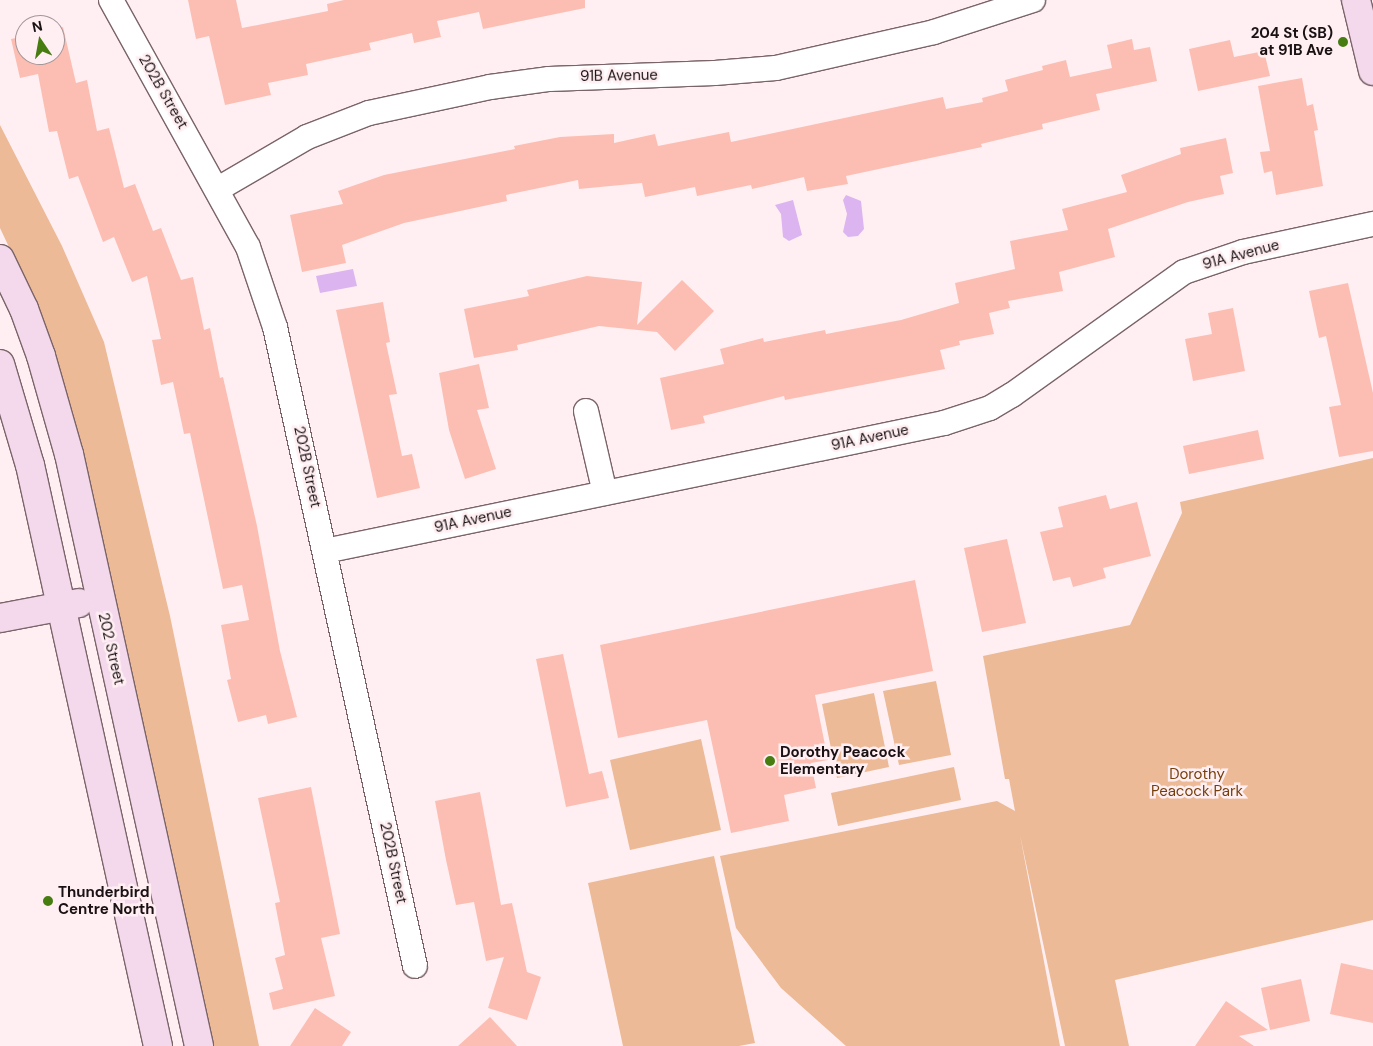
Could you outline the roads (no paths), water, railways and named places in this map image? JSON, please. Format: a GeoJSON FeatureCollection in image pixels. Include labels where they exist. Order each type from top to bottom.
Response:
{"type":"FeatureCollection","features":[{"type":"Feature","properties":{"kind":"main road"},"geometry":{"type":"LineString","coordinates":[[1356,0],[1373,71]]}},
{"type":"Feature","properties":{"kind":"main road","name":"202 Street"},"geometry":{"type":"LineString","coordinates":[[0,259],[24,309],[52,392],[199,1046]]}},
{"type":"Feature","properties":{"kind":"main road"},"geometry":{"type":"LineString","coordinates":[[0,364],[30,465],[158,1046]]}},
{"type":"Feature","properties":{"kind":"main road"},"geometry":{"type":"LineString","coordinates":[[0,618],[100,599]]}},
{"type":"Feature","properties":{"kind":"street","name":"202B Street"},"geometry":{"type":"LineString","coordinates":[[110,0],[218,189],[248,247],[275,326],[326,551],[415,966]]}},
{"type":"Feature","properties":{"kind":"street","name":"91B Avenue"},"geometry":{"type":"LineString","coordinates":[[218,189],[307,137],[369,113],[490,87],[549,79],[715,74],[776,68],[934,32],[1033,0]]}},
{"type":"Feature","properties":{"kind":"street","name":"91A Avenue"},"geometry":{"type":"LineString","coordinates":[[326,551],[944,423],[990,408],[1184,272],[1244,252],[1373,224]]}},
{"type":"Feature","properties":{"kind":"street"},"geometry":{"type":"LineString","coordinates":[[586,411],[605,494]]}},
{"type":"Feature","properties":{"kind":"place","name":"204 St (SB) at 91B Ave"},"geometry":{"type":"Point","coordinates":[1343,42]}},
{"type":"Feature","properties":{"kind":"place","name":"Dorothy Peacock Elementary"},"geometry":{"type":"Point","coordinates":[770,761]}},
{"type":"Feature","properties":{"kind":"place","name":"Thunderbird Centre North"},"geometry":{"type":"Point","coordinates":[48,901]}},
{"type":"Feature","properties":{"kind":"park label","name":"Dorothy Peacock Park"},"geometry":{"type":"Point","coordinates":[1197,782]}}]}
